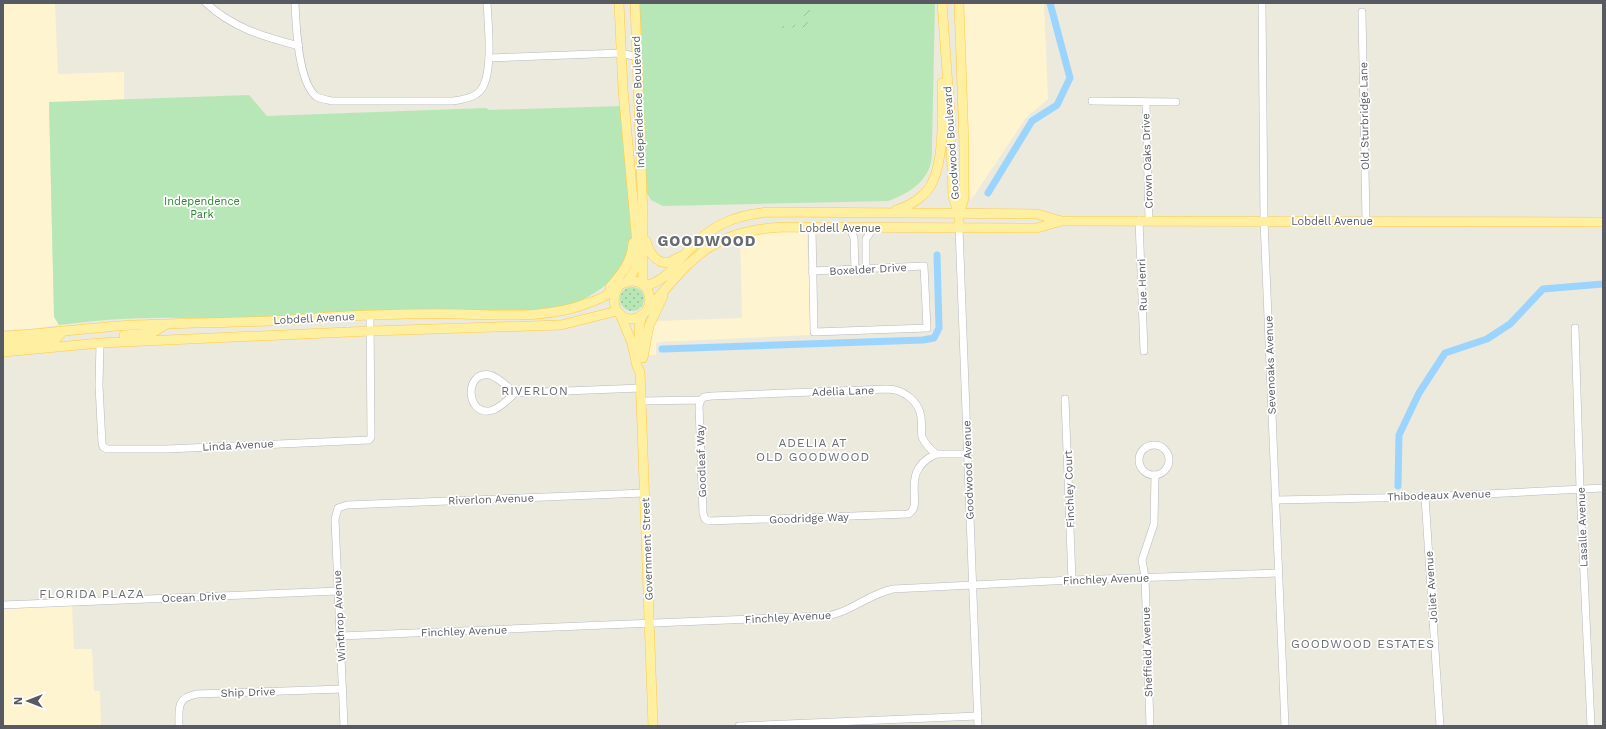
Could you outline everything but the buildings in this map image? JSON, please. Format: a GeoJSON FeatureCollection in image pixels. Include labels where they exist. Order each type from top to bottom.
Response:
{"type":"FeatureCollection","features":[{"type":"Feature","properties":{"kind":"main road","name":"Independence Boulevard"},"geometry":{"type":"LineString","coordinates":[[619,3],[621,53],[635,226]]}},
{"type":"Feature","properties":{"kind":"main road","name":"Independence Boulevard"},"geometry":{"type":"LineString","coordinates":[[635,3],[643,232]]}},
{"type":"Feature","properties":{"kind":"main road","name":"Goodwood Boulevard"},"geometry":{"type":"LineString","coordinates":[[942,3],[950,114],[953,197],[959,214]]}},
{"type":"Feature","properties":{"kind":"main road","name":"Goodwood Boulevard"},"geometry":{"type":"LineString","coordinates":[[959,3],[964,146],[964,198],[959,214]]}},
{"type":"Feature","properties":{"kind":"main road"},"geometry":{"type":"LineString","coordinates":[[888,212],[905,207],[920,197],[932,184],[940,160],[943,28]]}},
{"type":"Feature","properties":{"kind":"main road"},"geometry":{"type":"LineString","coordinates":[[950,114],[955,139],[964,146]]}},
{"type":"Feature","properties":{"kind":"main road"},"geometry":{"type":"LineString","coordinates":[[784,212],[784,228]]}},
{"type":"Feature","properties":{"kind":"main road","name":"Lobdell Avenue"},"geometry":{"type":"LineString","coordinates":[[644,285],[664,278],[709,230],[728,220],[742,216],[784,212],[1037,214],[1061,221]]}},
{"type":"Feature","properties":{"kind":"main road","name":"Goodwood Avenue"},"geometry":{"type":"LineString","coordinates":[[959,214],[959,228]]}},
{"type":"Feature","properties":{"kind":"main road","name":"Lobdell Avenue"},"geometry":{"type":"LineString","coordinates":[[645,312],[689,262],[716,243],[748,231],[784,228],[1037,228],[1061,221],[1139,220],[1603,222]]}},
{"type":"Feature","properties":{"kind":"main road"},"geometry":{"type":"LineString","coordinates":[[635,226],[637,260],[635,269],[614,294],[613,299],[618,313],[628,318],[633,318],[645,312],[650,300],[649,294],[644,285],[643,232]]}},
{"type":"Feature","properties":{"kind":"main road"},"geometry":{"type":"LineString","coordinates":[[604,296],[622,274],[629,262],[633,247],[635,226]]}},
{"type":"Feature","properties":{"kind":"main road"},"geometry":{"type":"LineString","coordinates":[[709,230],[716,243]]}},
{"type":"Feature","properties":{"kind":"main road"},"geometry":{"type":"LineString","coordinates":[[643,232],[648,249],[658,260],[671,262],[684,255]]}},
{"type":"Feature","properties":{"kind":"main road"},"geometry":{"type":"LineString","coordinates":[[623,284],[636,281],[644,285]]}},
{"type":"Feature","properties":{"kind":"main road","name":"Lobdell Avenue"},"geometry":{"type":"LineString","coordinates":[[3,336],[119,326],[370,315],[547,314],[578,307],[604,296],[623,284]]}},
{"type":"Feature","properties":{"kind":"main road"},"geometry":{"type":"LineString","coordinates":[[643,358],[649,326],[665,289]]}},
{"type":"Feature","properties":{"kind":"main road","name":"Government Street"},"geometry":{"type":"LineString","coordinates":[[640,372],[643,366],[643,358],[638,335],[639,323],[645,312]]}},
{"type":"Feature","properties":{"kind":"main road","name":"Lobdell Avenue"},"geometry":{"type":"LineString","coordinates":[[3,352],[100,342],[561,325],[618,313]]}},
{"type":"Feature","properties":{"kind":"main road","name":"Government Street"},"geometry":{"type":"LineString","coordinates":[[618,313],[626,327],[640,372],[653,726]]}},
{"type":"Feature","properties":{"kind":"main road"},"geometry":{"type":"LineString","coordinates":[[604,315],[618,321],[626,327]]}},
{"type":"Feature","properties":{"kind":"main road"},"geometry":{"type":"LineString","coordinates":[[100,342],[100,338],[104,336],[152,333],[167,324]]}},
{"type":"Feature","properties":{"kind":"main road"},"geometry":{"type":"LineString","coordinates":[[3,345],[55,340],[63,331]]}},
{"type":"Feature","properties":{"kind":"street"},"geometry":{"type":"LineString","coordinates":[[206,3],[219,15],[242,28],[299,46]]}},
{"type":"Feature","properties":{"kind":"street"},"geometry":{"type":"LineString","coordinates":[[295,3],[301,68],[307,86],[318,97],[332,101],[452,101],[467,99],[480,91],[486,79],[489,58],[487,3]]}},
{"type":"Feature","properties":{"kind":"street","name":"Sevenoaks Avenue"},"geometry":{"type":"LineString","coordinates":[[1262,3],[1264,221],[1285,726]]}},
{"type":"Feature","properties":{"kind":"street","name":"Old Sturbridge Lane"},"geometry":{"type":"LineString","coordinates":[[1362,12],[1366,221]]}},
{"type":"Feature","properties":{"kind":"street"},"geometry":{"type":"LineString","coordinates":[[489,58],[621,53],[637,57]]}},
{"type":"Feature","properties":{"kind":"street"},"geometry":{"type":"LineString","coordinates":[[1092,101],[1176,102]]}},
{"type":"Feature","properties":{"kind":"street","name":"Crown Oaks Drive"},"geometry":{"type":"LineString","coordinates":[[1146,102],[1149,220]]}},
{"type":"Feature","properties":{"kind":"street","name":"Rue Henri"},"geometry":{"type":"LineString","coordinates":[[1139,220],[1144,351]]}},
{"type":"Feature","properties":{"kind":"street"},"geometry":{"type":"LineString","coordinates":[[812,228],[812,271]]}},
{"type":"Feature","properties":{"kind":"street"},"geometry":{"type":"LineString","coordinates":[[850,228],[854,238],[855,269]]}},
{"type":"Feature","properties":{"kind":"street"},"geometry":{"type":"LineString","coordinates":[[866,269],[866,239],[873,228]]}},
{"type":"Feature","properties":{"kind":"street","name":"Goodwood Avenue"},"geometry":{"type":"LineString","coordinates":[[959,228],[978,726]]}},
{"type":"Feature","properties":{"kind":"street","name":"Boxelder Drive"},"geometry":{"type":"LineString","coordinates":[[924,266],[927,328],[814,332],[812,271],[924,266]]}},
{"type":"Feature","properties":{"kind":"street"},"geometry":{"type":"LineString","coordinates":[[370,315],[371,331]]}},
{"type":"Feature","properties":{"kind":"street","name":"Lasalle Avenue"},"geometry":{"type":"LineString","coordinates":[[1576,328],[1580,488],[1591,726]]}},
{"type":"Feature","properties":{"kind":"street","name":"Linda Avenue"},"geometry":{"type":"LineString","coordinates":[[100,342],[99,386],[102,443],[103,447],[107,449],[368,440],[371,437],[371,331]]}},
{"type":"Feature","properties":{"kind":"street"},"geometry":{"type":"LineString","coordinates":[[515,393],[490,375],[477,379],[472,385],[471,399],[475,406],[485,411],[497,408],[515,393],[641,388]]}},
{"type":"Feature","properties":{"kind":"street","name":"Adelia Lane"},"geometry":{"type":"LineString","coordinates":[[641,401],[701,400],[704,397],[712,396],[887,389],[896,390],[904,393],[915,403],[921,417],[922,437],[927,446],[936,454]]}},
{"type":"Feature","properties":{"kind":"street","name":"Finchley Court"},"geometry":{"type":"LineString","coordinates":[[1065,399],[1072,580]]}},
{"type":"Feature","properties":{"kind":"street","name":"Goodleaf Way"},"geometry":{"type":"LineString","coordinates":[[701,400],[703,513],[707,520]]}},
{"type":"Feature","properties":{"kind":"street"},"geometry":{"type":"LineString","coordinates":[[1152,445],[1159,446],[1168,456],[1166,469],[1155,475],[1148,474],[1143,471],[1139,465],[1141,452],[1146,447],[1152,445]]}},
{"type":"Feature","properties":{"kind":"street"},"geometry":{"type":"LineString","coordinates":[[936,454],[968,454]]}},
{"type":"Feature","properties":{"kind":"street","name":"Goodridge Way"},"geometry":{"type":"LineString","coordinates":[[707,520],[713,522],[902,515],[911,513],[915,507],[914,481],[916,472],[925,461],[936,454]]}},
{"type":"Feature","properties":{"kind":"street","name":"Sheffield Avenue"},"geometry":{"type":"LineString","coordinates":[[1150,726],[1145,577],[1142,560],[1154,524],[1155,475]]}},
{"type":"Feature","properties":{"kind":"street","name":"Thibodeaux Avenue"},"geometry":{"type":"LineString","coordinates":[[1276,500],[1425,497],[1603,488]]}},
{"type":"Feature","properties":{"kind":"street","name":"Riverlon Avenue"},"geometry":{"type":"LineString","coordinates":[[338,508],[355,505],[644,493]]}},
{"type":"Feature","properties":{"kind":"street","name":"Joliet Avenue"},"geometry":{"type":"LineString","coordinates":[[1425,497],[1440,726]]}},
{"type":"Feature","properties":{"kind":"street","name":"Winthrop Avenue"},"geometry":{"type":"LineString","coordinates":[[338,508],[335,519],[344,726]]}},
{"type":"Feature","properties":{"kind":"street","name":"Finchley Avenue"},"geometry":{"type":"LineString","coordinates":[[340,636],[832,615],[844,611],[873,595],[887,590],[1072,580],[1278,573]]}},
{"type":"Feature","properties":{"kind":"street","name":"Ocean Drive"},"geometry":{"type":"LineString","coordinates":[[3,605],[338,591]]}},
{"type":"Feature","properties":{"kind":"street","name":"Ship Drive"},"geometry":{"type":"LineString","coordinates":[[179,726],[179,704],[186,696],[197,694],[343,689]]}},
{"type":"Feature","properties":{"kind":"street"},"geometry":{"type":"LineString","coordinates":[[739,726],[978,716]]}},
{"type":"Feature","properties":{"kind":"shaded area"},"geometry":{"type":"Polygon","coordinates":[[[3,3],[55,3],[58,74],[124,72],[124,99],[49,103],[54,316],[59,325],[29,329],[3,330],[3,3]]]}},
{"type":"Feature","properties":{"kind":"shaded area"},"geometry":{"type":"Polygon","coordinates":[[[961,3],[1044,3],[1048,99],[1026,118],[971,200],[967,163],[961,3]]]}},
{"type":"Feature","properties":{"kind":"shaded area"},"geometry":{"type":"Polygon","coordinates":[[[774,231],[807,231],[811,335],[658,342],[656,343],[656,355],[648,355],[654,321],[742,318],[740,236],[774,231]]]}},
{"type":"Feature","properties":{"kind":"shaded area"},"geometry":{"type":"Polygon","coordinates":[[[72,604],[74,649],[92,649],[94,691],[100,691],[101,726],[3,726],[3,611],[8,607],[72,604]]]}},
{"type":"Feature","properties":{"kind":"green space"},"geometry":{"type":"Polygon","coordinates":[[[638,3],[935,3],[932,156],[931,163],[924,177],[914,187],[902,195],[888,201],[663,206],[651,200],[645,190],[638,3]]]}},
{"type":"Feature","properties":{"kind":"green space"},"geometry":{"type":"Polygon","coordinates":[[[807,3],[811,3],[807,27],[781,28],[781,26],[804,24],[804,9],[807,9],[807,3]]]}},
{"type":"Feature","properties":{"kind":"green space","name":"Independence Park"},"geometry":{"type":"Polygon","coordinates":[[[249,95],[267,116],[486,108],[489,110],[621,106],[631,223],[631,241],[629,251],[616,274],[608,283],[578,302],[554,311],[210,319],[134,318],[59,325],[54,317],[49,102],[249,95]]]}},
{"type":"Feature","properties":{"kind":"green space"},"geometry":{"type":"Polygon","coordinates":[[[632,287],[637,288],[643,294],[643,304],[637,310],[632,311],[627,310],[621,304],[620,299],[621,294],[627,288],[632,287]]]}},
{"type":"Feature","properties":{"kind":"waterway"},"geometry":{"type":"LineString","coordinates":[[988,193],[1032,121],[1057,105],[1070,78],[1050,3]]}},
{"type":"Feature","properties":{"kind":"waterway"},"geometry":{"type":"LineString","coordinates":[[662,349],[923,340],[934,338],[939,328],[937,255]]}},
{"type":"Feature","properties":{"kind":"waterway"},"geometry":{"type":"LineString","coordinates":[[1398,486],[1399,435],[1419,393],[1445,353],[1487,339],[1510,324],[1543,289],[1603,284]]}},
{"type":"Feature","properties":{"kind":"district","name":"GOODWOOD"},"geometry":{"type":"Point","coordinates":[707,241]}},
{"type":"Feature","properties":{"kind":"district","name":"RIVERLON"},"geometry":{"type":"Point","coordinates":[535,391]}},
{"type":"Feature","properties":{"kind":"district","name":"ADELIA AT OLD GOODWOOD"},"geometry":{"type":"Point","coordinates":[813,450]}},
{"type":"Feature","properties":{"kind":"district","name":"FLORIDA PLAZA"},"geometry":{"type":"Point","coordinates":[92,594]}},
{"type":"Feature","properties":{"kind":"district","name":"GOODWOOD ESTATES"},"geometry":{"type":"Point","coordinates":[1363,644]}}]}
